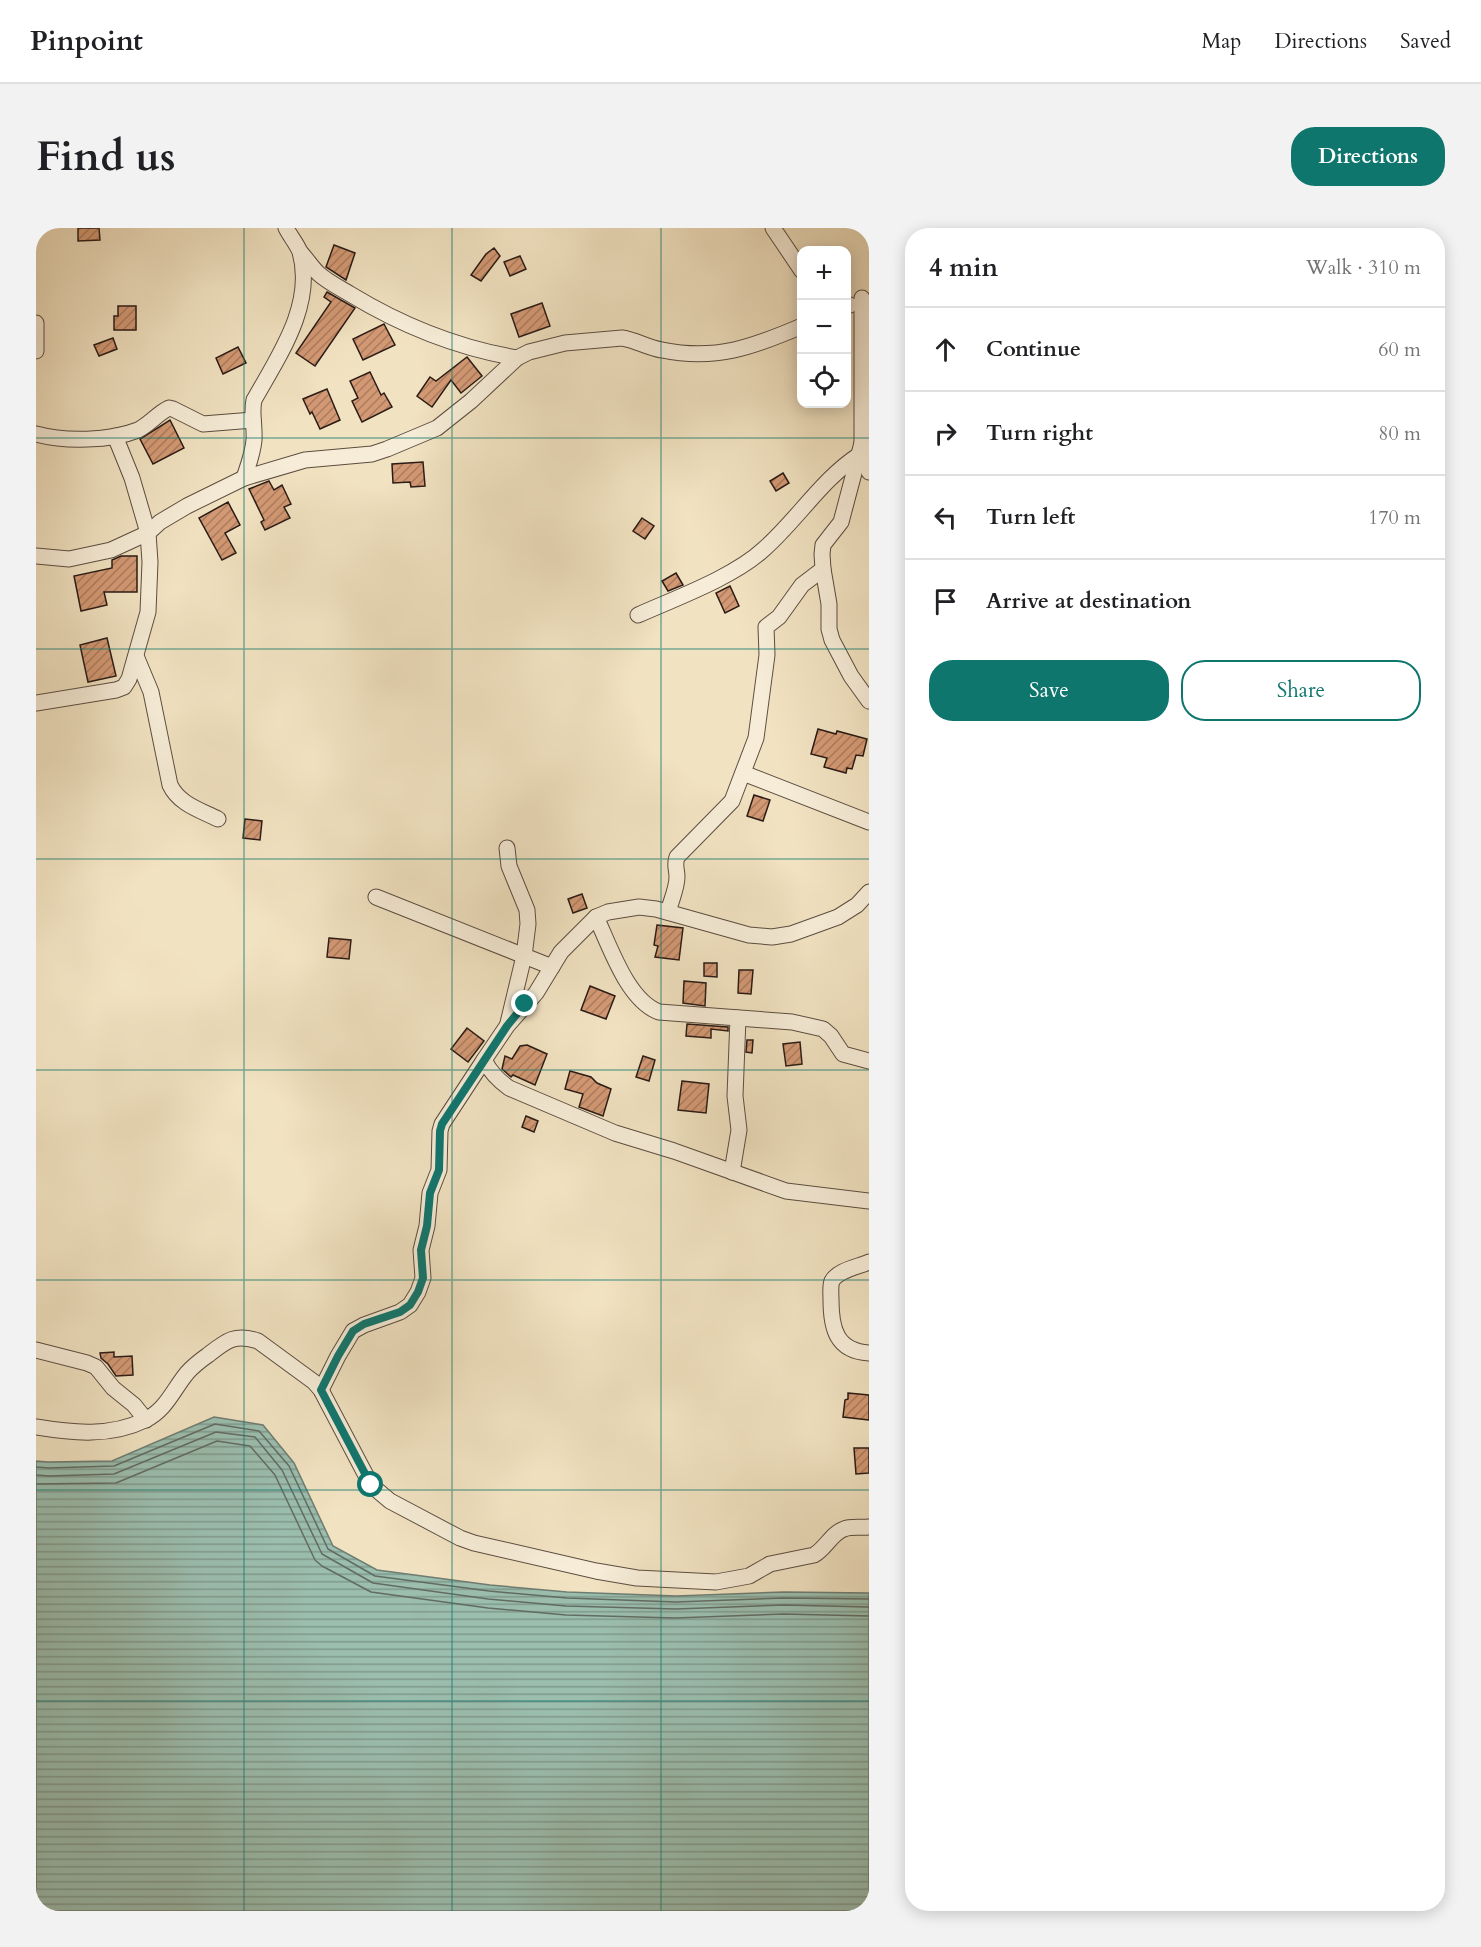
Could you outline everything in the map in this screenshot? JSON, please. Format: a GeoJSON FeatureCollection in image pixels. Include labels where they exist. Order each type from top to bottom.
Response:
{"type":"FeatureCollection","features":[{"type":"Feature","properties":{"kind":"street"},"geometry":{"type":"LineString","coordinates":[[286,228],[299,250],[319,274],[378,310],[417,329],[453,342],[517,358]]}},
{"type":"Feature","properties":{"kind":"street"},"geometry":{"type":"LineString","coordinates":[[773,228],[797,265]]}},
{"type":"Feature","properties":{"kind":"street"},"geometry":{"type":"LineString","coordinates":[[244,478],[253,447],[254,400],[290,337],[303,291],[299,250]]}},
{"type":"Feature","properties":{"kind":"street"},"geometry":{"type":"LineString","coordinates":[[855,301],[860,449],[841,522],[823,545],[823,569],[832,639],[851,676],[869,701]]}},
{"type":"Feature","properties":{"kind":"street"},"geometry":{"type":"LineString","coordinates":[[36,323],[36,351]]}},
{"type":"Feature","properties":{"kind":"street"},"geometry":{"type":"LineString","coordinates":[[36,556],[69,559],[120,547],[148,533],[172,514],[244,478],[305,460],[372,454],[423,435],[437,428],[471,401],[517,358],[529,352],[565,343],[622,338],[631,339],[659,350],[725,353],[752,346],[797,328]]}},
{"type":"Feature","properties":{"kind":"street"},"geometry":{"type":"LineString","coordinates":[[36,434],[60,438],[115,436],[140,429],[169,408],[203,424],[253,420]]}},
{"type":"Feature","properties":{"kind":"street"},"geometry":{"type":"LineString","coordinates":[[36,703],[107,692],[123,687],[129,679],[136,657],[147,612],[150,562],[148,533],[132,478],[115,436]]}},
{"type":"Feature","properties":{"kind":"street"},"geometry":{"type":"LineString","coordinates":[[860,449],[869,472]]}},
{"type":"Feature","properties":{"kind":"street"},"geometry":{"type":"LineString","coordinates":[[638,615],[741,567],[764,550],[860,449]]}},
{"type":"Feature","properties":{"kind":"street"},"geometry":{"type":"LineString","coordinates":[[668,912],[676,885],[675,862],[677,857],[732,801],[756,738],[767,655],[766,627],[779,617],[802,585],[823,569]]}},
{"type":"Feature","properties":{"kind":"street"},"geometry":{"type":"LineString","coordinates":[[136,657],[151,692],[170,785],[182,801],[218,819]]}},
{"type":"Feature","properties":{"kind":"street"},"geometry":{"type":"LineString","coordinates":[[743,772],[869,822]]}},
{"type":"Feature","properties":{"kind":"street"},"geometry":{"type":"LineString","coordinates":[[507,848],[512,876],[527,910],[524,956],[507,1026]]}},
{"type":"Feature","properties":{"kind":"street"},"geometry":{"type":"LineString","coordinates":[[321,1390],[353,1331],[364,1324],[400,1312],[410,1305],[418,1292],[423,1278],[421,1250],[428,1220],[430,1193],[439,1170],[442,1124],[507,1026],[536,993],[567,944],[596,917],[608,912],[639,907],[668,912],[749,935],[772,937],[791,934],[838,917],[857,905],[869,892]]}},
{"type":"Feature","properties":{"kind":"street"},"geometry":{"type":"LineString","coordinates":[[376,897],[552,967]]}},
{"type":"Feature","properties":{"kind":"street"},"geometry":{"type":"LineString","coordinates":[[596,917],[626,978],[638,998],[648,1008],[659,1012],[792,1022],[823,1029],[831,1036],[843,1054],[869,1061]]}},
{"type":"Feature","properties":{"kind":"street"},"geometry":{"type":"LineString","coordinates":[[732,1172],[739,1130],[735,1096],[738,1018]]}},
{"type":"Feature","properties":{"kind":"street"},"geometry":{"type":"LineString","coordinates":[[484,1060],[498,1081],[509,1088],[615,1133],[674,1151],[786,1191],[869,1202]]}},
{"type":"Feature","properties":{"kind":"street"},"geometry":{"type":"LineString","coordinates":[[869,1262],[844,1272],[831,1283],[831,1315],[837,1337],[848,1347],[869,1353]]}},
{"type":"Feature","properties":{"kind":"street"},"geometry":{"type":"LineString","coordinates":[[36,1427],[72,1432],[96,1432],[119,1430],[146,1420],[161,1410],[188,1371],[196,1364],[228,1340],[239,1337],[248,1338],[258,1341],[314,1382],[321,1390],[371,1485],[379,1494],[460,1538],[494,1548],[637,1578],[716,1582],[749,1575],[770,1564],[814,1555],[820,1552],[841,1530],[869,1527]]}},
{"type":"Feature","properties":{"kind":"street"},"geometry":{"type":"LineString","coordinates":[[36,1350],[96,1367],[146,1420]]}},
{"type":"Feature","properties":{"kind":"water"},"geometry":{"type":"Polygon","coordinates":[[[214,1417],[263,1425],[294,1463],[333,1546],[377,1570],[490,1585],[567,1592],[676,1596],[784,1592],[869,1593],[869,1911],[36,1911],[36,1461],[112,1461],[214,1417]]]}},
{"type":"Feature","properties":{"kind":"building"},"geometry":{"type":"Polygon","coordinates":[[[78,228],[99,228],[100,240],[78,241],[78,228]]]}},
{"type":"Feature","properties":{"kind":"building"},"geometry":{"type":"Polygon","coordinates":[[[334,245],[355,253],[346,280],[326,267],[334,245]]]}},
{"type":"Feature","properties":{"kind":"building"},"geometry":{"type":"Polygon","coordinates":[[[494,248],[500,256],[481,281],[471,275],[486,254],[494,248]]]}},
{"type":"Feature","properties":{"kind":"building"},"geometry":{"type":"Polygon","coordinates":[[[520,256],[526,269],[510,276],[504,262],[520,256]]]}},
{"type":"Feature","properties":{"kind":"building"},"geometry":{"type":"Polygon","coordinates":[[[327,292],[355,308],[315,366],[296,353],[331,302],[324,297],[327,292]]]}},
{"type":"Feature","properties":{"kind":"building"},"geometry":{"type":"Polygon","coordinates":[[[542,303],[550,326],[519,337],[511,314],[542,303]]]}},
{"type":"Feature","properties":{"kind":"building"},"geometry":{"type":"Polygon","coordinates":[[[118,306],[136,306],[136,330],[114,330],[114,316],[118,316],[118,306]]]}},
{"type":"Feature","properties":{"kind":"building"},"geometry":{"type":"Polygon","coordinates":[[[384,324],[395,345],[363,360],[353,339],[384,324]]]}},
{"type":"Feature","properties":{"kind":"building"},"geometry":{"type":"Polygon","coordinates":[[[113,338],[117,349],[99,356],[94,345],[113,338]]]}},
{"type":"Feature","properties":{"kind":"building"},"geometry":{"type":"Polygon","coordinates":[[[238,347],[246,363],[223,374],[216,358],[238,347]]]}},
{"type":"Feature","properties":{"kind":"building"},"geometry":{"type":"Polygon","coordinates":[[[467,357],[482,376],[461,393],[451,380],[432,407],[417,396],[430,377],[436,381],[467,357]]]}},
{"type":"Feature","properties":{"kind":"building"},"geometry":{"type":"Polygon","coordinates":[[[370,372],[381,395],[384,393],[392,407],[362,422],[352,401],[358,398],[350,381],[370,372]]]}},
{"type":"Feature","properties":{"kind":"building"},"geometry":{"type":"Polygon","coordinates":[[[327,389],[340,420],[320,429],[303,399],[327,389]]]}},
{"type":"Feature","properties":{"kind":"building"},"geometry":{"type":"Polygon","coordinates":[[[170,420],[184,448],[153,464],[140,439],[170,420]]]}},
{"type":"Feature","properties":{"kind":"building"},"geometry":{"type":"Polygon","coordinates":[[[423,462],[425,486],[411,487],[410,482],[393,483],[392,464],[423,462]]]}},
{"type":"Feature","properties":{"kind":"building"},"geometry":{"type":"Polygon","coordinates":[[[783,473],[789,483],[776,491],[770,481],[783,473]]]}},
{"type":"Feature","properties":{"kind":"building"},"geometry":{"type":"Polygon","coordinates":[[[269,481],[274,490],[282,485],[291,504],[284,507],[290,518],[265,530],[261,522],[264,520],[249,489],[269,481]]]}},
{"type":"Feature","properties":{"kind":"building"},"geometry":{"type":"Polygon","coordinates":[[[228,502],[240,525],[225,533],[236,553],[222,560],[199,518],[228,502]]]}},
{"type":"Feature","properties":{"kind":"building"},"geometry":{"type":"Polygon","coordinates":[[[642,518],[654,526],[645,539],[633,531],[642,518]]]}},
{"type":"Feature","properties":{"kind":"building"},"geometry":{"type":"Polygon","coordinates":[[[121,556],[137,556],[137,592],[104,592],[107,605],[81,611],[74,576],[112,568],[112,560],[121,556]]]}},
{"type":"Feature","properties":{"kind":"building"},"geometry":{"type":"Polygon","coordinates":[[[676,573],[683,585],[668,591],[662,581],[676,573]]]}},
{"type":"Feature","properties":{"kind":"building"},"geometry":{"type":"Polygon","coordinates":[[[730,586],[739,606],[725,613],[716,593],[730,586]]]}},
{"type":"Feature","properties":{"kind":"building"},"geometry":{"type":"Polygon","coordinates":[[[107,638],[116,676],[88,682],[80,645],[107,638]]]}},
{"type":"Feature","properties":{"kind":"building"},"geometry":{"type":"Polygon","coordinates":[[[818,729],[836,734],[837,731],[867,739],[863,756],[856,755],[852,769],[847,768],[846,773],[824,767],[827,758],[811,754],[818,729]]]}},
{"type":"Feature","properties":{"kind":"building"},"geometry":{"type":"Polygon","coordinates":[[[754,795],[770,800],[763,821],[747,816],[754,795]]]}},
{"type":"Feature","properties":{"kind":"building"},"geometry":{"type":"Polygon","coordinates":[[[245,819],[262,821],[260,840],[243,838],[245,819]]]}},
{"type":"Feature","properties":{"kind":"building"},"geometry":{"type":"Polygon","coordinates":[[[582,894],[587,908],[573,913],[568,899],[582,894]]]}},
{"type":"Feature","properties":{"kind":"building"},"geometry":{"type":"Polygon","coordinates":[[[657,925],[683,928],[679,960],[655,957],[658,946],[654,945],[657,925]]]}},
{"type":"Feature","properties":{"kind":"building"},"geometry":{"type":"Polygon","coordinates":[[[329,938],[351,940],[349,959],[327,957],[329,938]]]}},
{"type":"Feature","properties":{"kind":"building"},"geometry":{"type":"Polygon","coordinates":[[[704,963],[717,963],[717,977],[704,976],[704,963]]]}},
{"type":"Feature","properties":{"kind":"building"},"geometry":{"type":"Polygon","coordinates":[[[739,970],[753,970],[751,994],[738,993],[739,970]]]}},
{"type":"Feature","properties":{"kind":"building"},"geometry":{"type":"Polygon","coordinates":[[[684,981],[706,983],[705,1006],[683,1003],[684,981]]]}},
{"type":"Feature","properties":{"kind":"building"},"geometry":{"type":"Polygon","coordinates":[[[590,986],[615,996],[606,1019],[581,1010],[590,986]]]}},
{"type":"Feature","properties":{"kind":"building"},"geometry":{"type":"Polygon","coordinates":[[[687,1024],[728,1027],[728,1031],[711,1029],[711,1038],[686,1036],[687,1024]]]}},
{"type":"Feature","properties":{"kind":"building"},"geometry":{"type":"Polygon","coordinates":[[[467,1028],[484,1041],[468,1062],[451,1049],[467,1028]]]}},
{"type":"Feature","properties":{"kind":"building"},"geometry":{"type":"Polygon","coordinates":[[[747,1040],[753,1040],[752,1053],[746,1052],[747,1040]]]}},
{"type":"Feature","properties":{"kind":"building"},"geometry":{"type":"Polygon","coordinates":[[[800,1042],[802,1064],[786,1066],[783,1044],[800,1042]]]}},
{"type":"Feature","properties":{"kind":"building"},"geometry":{"type":"Polygon","coordinates":[[[527,1045],[547,1054],[535,1085],[513,1075],[511,1077],[502,1069],[505,1056],[512,1059],[520,1046],[527,1045]]]}},
{"type":"Feature","properties":{"kind":"building"},"geometry":{"type":"Polygon","coordinates":[[[643,1056],[655,1060],[649,1081],[636,1077],[643,1056]]]}},
{"type":"Feature","properties":{"kind":"building"},"geometry":{"type":"Polygon","coordinates":[[[570,1071],[591,1077],[597,1083],[611,1089],[603,1116],[579,1107],[583,1094],[565,1089],[570,1071]]]}},
{"type":"Feature","properties":{"kind":"building"},"geometry":{"type":"Polygon","coordinates":[[[682,1081],[709,1084],[706,1113],[678,1110],[682,1081]]]}},
{"type":"Feature","properties":{"kind":"building"},"geometry":{"type":"Polygon","coordinates":[[[526,1116],[538,1121],[534,1132],[522,1127],[526,1116]]]}},
{"type":"Feature","properties":{"kind":"building"},"geometry":{"type":"Polygon","coordinates":[[[114,1352],[114,1357],[132,1356],[133,1375],[116,1376],[101,1358],[100,1353],[114,1352]]]}},
{"type":"Feature","properties":{"kind":"building"},"geometry":{"type":"Polygon","coordinates":[[[848,1393],[869,1395],[869,1420],[843,1417],[848,1393]]]}},
{"type":"Feature","properties":{"kind":"building"},"geometry":{"type":"Polygon","coordinates":[[[854,1448],[869,1448],[869,1473],[856,1474],[854,1448]]]}},
{"type":"Feature","properties":{"kind":"route"},"geometry":{"type":"LineString","coordinates":[[371,1485],[321,1390],[353,1331],[364,1324],[400,1312],[410,1305],[418,1292],[423,1278],[421,1250],[427,1226],[430,1193],[439,1170],[442,1124],[507,1026],[525,1004]]}}]}
